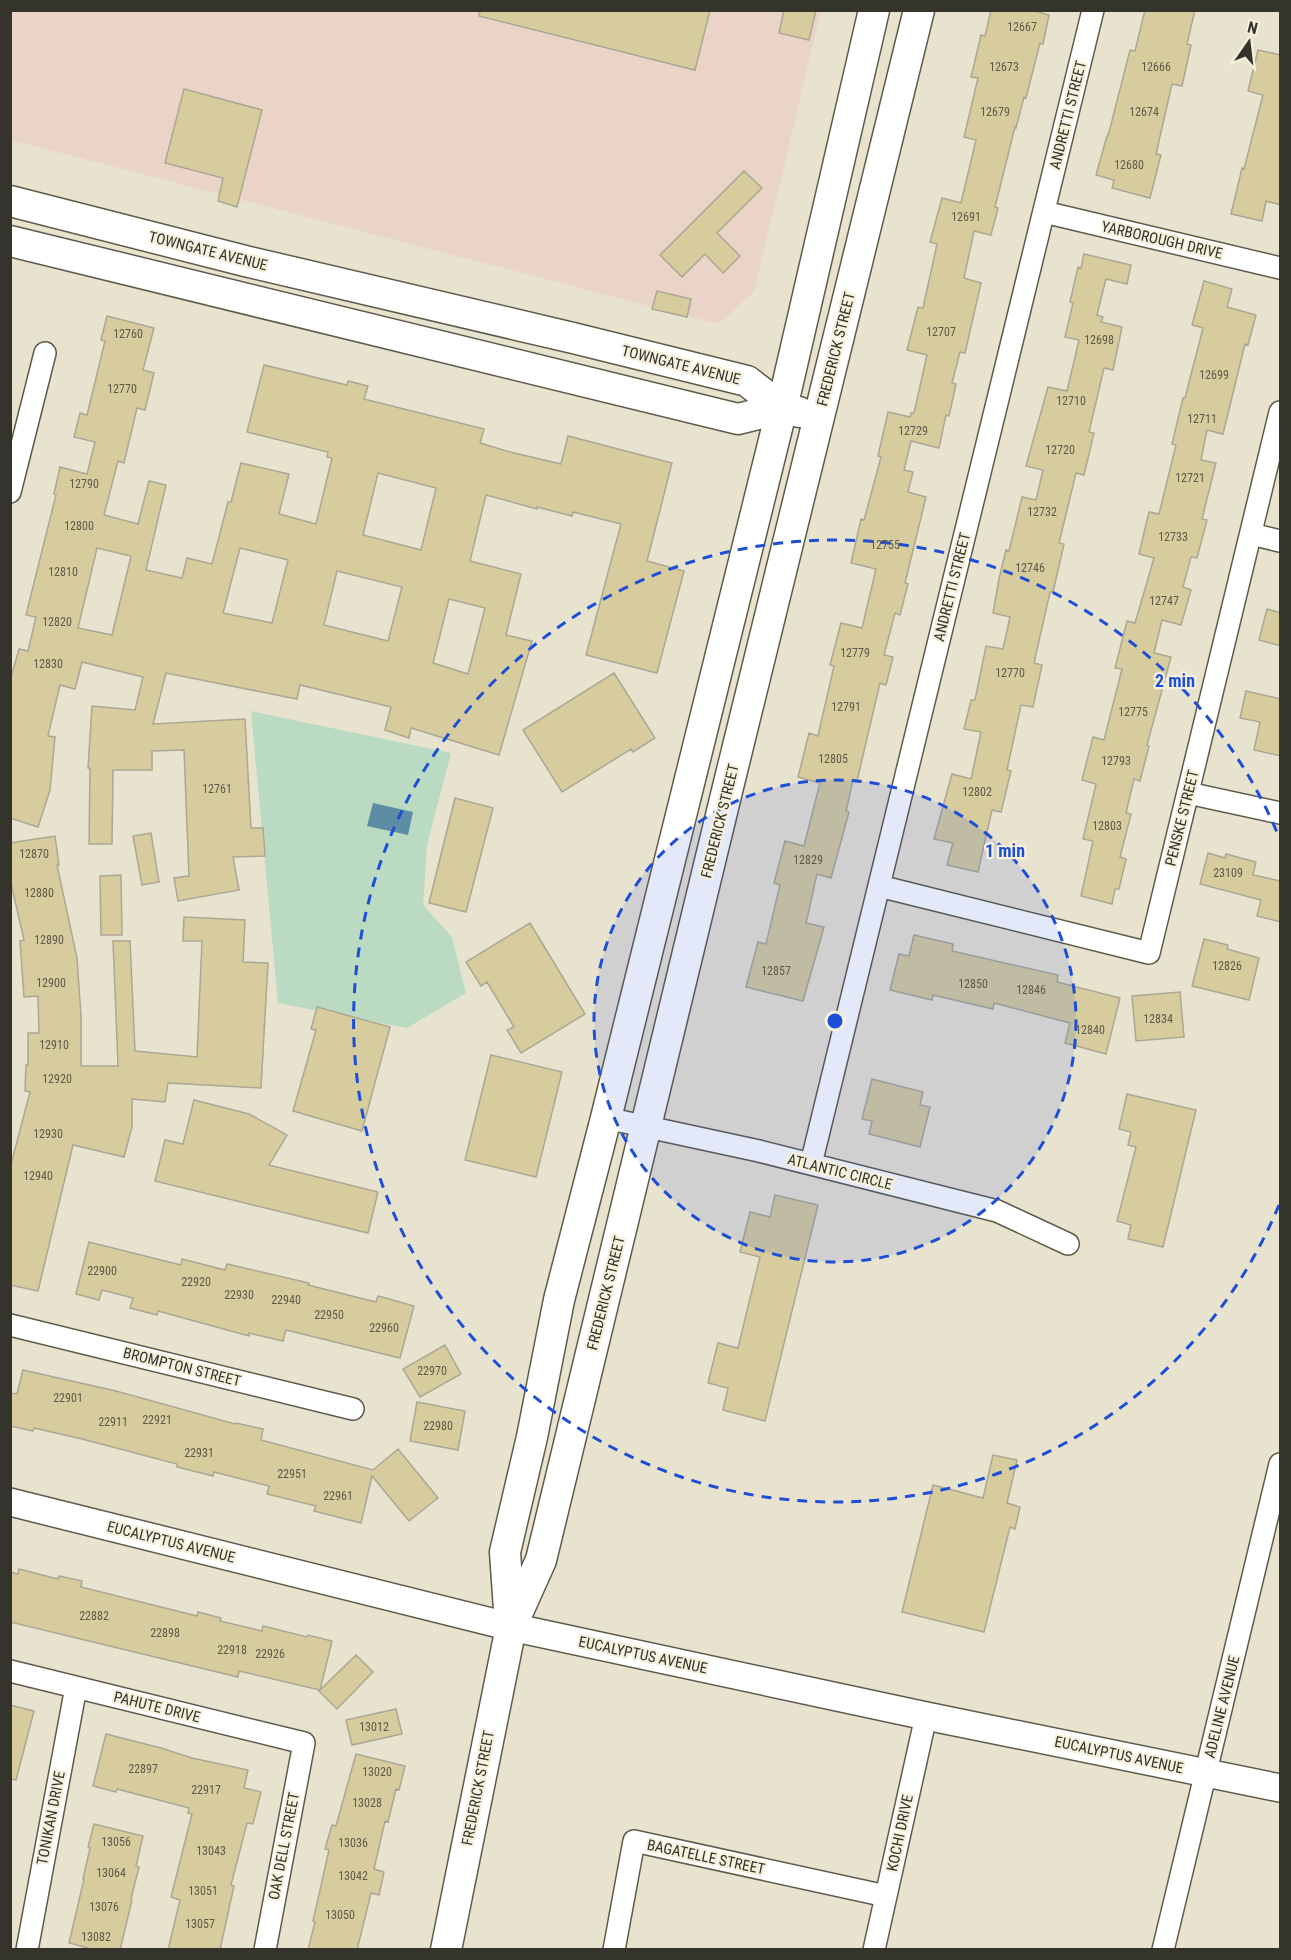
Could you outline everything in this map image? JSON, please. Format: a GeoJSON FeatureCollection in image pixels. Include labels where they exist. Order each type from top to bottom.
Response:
{"type":"FeatureCollection","features":[{"type":"Feature","properties":{"kind":"main road","name":"FREDERICK STREET"},"geometry":{"type":"LineString","coordinates":[[511,1627],[505,1552],[532,1437],[559,1300],[782,408],[874,10]]}},
{"type":"Feature","properties":{"kind":"main road","name":"FREDERICK STREET"},"geometry":{"type":"LineString","coordinates":[[446,1950],[511,1627],[541,1560],[919,10]]}},
{"type":"Feature","properties":{"kind":"main road","name":"TOWNGATE AVENUE"},"geometry":{"type":"LineString","coordinates":[[10,201],[245,261],[747,381],[782,408]]}},
{"type":"Feature","properties":{"kind":"main road"},"geometry":{"type":"LineString","coordinates":[[66,254],[74,216]]}},
{"type":"Feature","properties":{"kind":"main road"},"geometry":{"type":"LineString","coordinates":[[10,241],[738,419],[782,408],[819,417]]}},
{"type":"Feature","properties":{"kind":"main road"},"geometry":{"type":"LineString","coordinates":[[228,295],[255,281],[387,311],[415,301]]}},
{"type":"Feature","properties":{"kind":"main road"},"geometry":{"type":"LineString","coordinates":[[661,891],[672,901],[677,914],[662,997],[663,1011],[671,1025]]}},
{"type":"Feature","properties":{"kind":"main road"},"geometry":{"type":"LineString","coordinates":[[559,1300],[571,1303],[576,1307],[577,1313],[564,1374],[564,1385],[573,1426]]}},
{"type":"Feature","properties":{"kind":"street","name":"ANDRETTI STREET"},"geometry":{"type":"LineString","coordinates":[[811,1164],[1093,10]]}},
{"type":"Feature","properties":{"kind":"street","name":"YARBOROUGH DRIVE"},"geometry":{"type":"LineString","coordinates":[[1044,212],[1281,268]]}},
{"type":"Feature","properties":{"kind":"street"},"geometry":{"type":"LineString","coordinates":[[10,492],[45,353]]}},
{"type":"Feature","properties":{"kind":"street","name":"PENSKE STREET"},"geometry":{"type":"LineString","coordinates":[[879,886],[1149,953],[1281,412]]}},
{"type":"Feature","properties":{"kind":"street"},"geometry":{"type":"LineString","coordinates":[[1251,534],[1281,542]]}},
{"type":"Feature","properties":{"kind":"street"},"geometry":{"type":"LineString","coordinates":[[1188,793],[1281,813]]}},
{"type":"Feature","properties":{"kind":"street","name":"ATLANTIC CIRCLE"},"geometry":{"type":"LineString","coordinates":[[606,1118],[811,1164],[997,1211],[1068,1244]]}},
{"type":"Feature","properties":{"kind":"street","name":"BROMPTON STREET"},"geometry":{"type":"LineString","coordinates":[[10,1325],[353,1409]]}},
{"type":"Feature","properties":{"kind":"street","name":"ADELINE AVENUE"},"geometry":{"type":"LineString","coordinates":[[1163,1950],[1281,1464]]}},
{"type":"Feature","properties":{"kind":"street","name":"EUCALYPTUS AVENUE"},"geometry":{"type":"LineString","coordinates":[[10,1502],[511,1627],[926,1716],[1281,1788]]}},
{"type":"Feature","properties":{"kind":"street","name":"PAHUTE DRIVE"},"geometry":{"type":"LineString","coordinates":[[10,1671],[304,1743]]}},
{"type":"Feature","properties":{"kind":"street","name":"TONIKAN DRIVE"},"geometry":{"type":"LineString","coordinates":[[27,1950],[76,1687]]}},
{"type":"Feature","properties":{"kind":"street","name":"KOCHI DRIVE"},"geometry":{"type":"LineString","coordinates":[[874,1950],[926,1716]]}},
{"type":"Feature","properties":{"kind":"street","name":"OAK DELL STREET"},"geometry":{"type":"LineString","coordinates":[[265,1950],[304,1743]]}},
{"type":"Feature","properties":{"kind":"street","name":"BAGATELLE STREET"},"geometry":{"type":"LineString","coordinates":[[614,1950],[634,1841],[886,1896]]}},
{"type":"Feature","properties":{"kind":"shaded area"},"geometry":{"type":"Polygon","coordinates":[[[10,11],[821,11],[754,292],[718,324],[11,140],[10,11]]]}},
{"type":"Feature","properties":{"kind":"green space"},"geometry":{"type":"Polygon","coordinates":[[[251,711],[451,753],[427,845],[423,905],[452,937],[466,993],[407,1028],[278,1003],[251,711]]]}},
{"type":"Feature","properties":{"kind":"water"},"geometry":{"type":"Polygon","coordinates":[[[373,803],[413,812],[408,835],[367,826],[373,803]]]}},
{"type":"Feature","properties":{"kind":"building"},"geometry":{"type":"Polygon","coordinates":[[[480,10],[710,10],[695,70],[479,16],[480,10]]]}},
{"type":"Feature","properties":{"kind":"building"},"geometry":{"type":"Polygon","coordinates":[[[784,10],[816,10],[809,40],[779,33],[784,10]]]}},
{"type":"Feature","properties":{"kind":"building"},"geometry":{"type":"Polygon","coordinates":[[[991,10],[1031,10],[1049,15],[1043,44],[1040,43],[1026,98],[1024,97],[1015,127],[995,207],[998,208],[991,235],[974,231],[964,278],[981,283],[965,353],[960,352],[952,383],[956,384],[939,448],[911,441],[904,470],[913,472],[908,492],[926,497],[905,583],[908,584],[900,615],[895,613],[884,655],[893,657],[886,685],[880,683],[857,781],[853,780],[846,811],[849,812],[831,878],[817,874],[806,923],[824,927],[803,1001],[746,987],[758,942],[766,944],[780,885],[774,883],[785,841],[804,846],[820,783],[798,777],[809,733],[818,736],[834,666],[830,665],[841,623],[862,628],[876,569],[851,563],[861,519],[864,520],[881,457],[878,456],[888,412],[910,417],[911,413],[914,413],[927,355],[907,350],[918,307],[923,308],[937,244],[930,242],[942,198],[961,203],[976,140],[964,137],[978,78],[971,77],[981,35],[985,36],[991,10]]]}},
{"type":"Feature","properties":{"kind":"building"},"geometry":{"type":"Polygon","coordinates":[[[1145,10],[1195,10],[1187,44],[1191,45],[1182,86],[1172,84],[1156,154],[1161,155],[1150,198],[1112,188],[1114,180],[1096,175],[1130,50],[1135,51],[1145,10]]]}},
{"type":"Feature","properties":{"kind":"building"},"geometry":{"type":"Polygon","coordinates":[[[1258,50],[1281,55],[1281,205],[1266,201],[1262,221],[1231,214],[1263,95],[1248,91],[1258,50]]]}},
{"type":"Feature","properties":{"kind":"building"},"geometry":{"type":"Polygon","coordinates":[[[184,89],[262,110],[237,207],[218,201],[223,178],[165,163],[184,89]]]}},
{"type":"Feature","properties":{"kind":"building"},"geometry":{"type":"Polygon","coordinates":[[[744,171],[762,188],[717,233],[740,256],[723,273],[705,254],[682,277],[660,255],[744,171]]]}},
{"type":"Feature","properties":{"kind":"building"},"geometry":{"type":"Polygon","coordinates":[[[1084,254],[1131,265],[1127,284],[1106,279],[1097,315],[1103,317],[1101,322],[1122,327],[1113,370],[1104,368],[1089,432],[1094,433],[1084,475],[1076,473],[1059,543],[1064,544],[1053,592],[1050,592],[1034,663],[1042,665],[1033,707],[1021,705],[1007,770],[1011,771],[1001,812],[992,810],[978,872],[947,865],[953,843],[934,839],[952,774],[971,779],[981,732],[964,729],[971,700],[975,700],[986,646],[1003,649],[1010,617],[993,613],[999,579],[1006,550],[1009,551],[1022,497],[1036,500],[1043,470],[1026,466],[1048,387],[1067,391],[1079,340],[1065,337],[1078,267],[1081,268],[1084,254]]]}},
{"type":"Feature","properties":{"kind":"building"},"geometry":{"type":"Polygon","coordinates":[[[1204,281],[1232,289],[1227,307],[1256,315],[1248,345],[1245,344],[1223,434],[1207,430],[1201,460],[1216,463],[1202,519],[1207,520],[1197,558],[1191,557],[1183,587],[1191,590],[1181,625],[1162,620],[1154,653],[1171,657],[1147,745],[1149,746],[1140,781],[1134,779],[1126,813],[1131,814],[1120,857],[1126,859],[1119,889],[1115,889],[1112,904],[1081,896],[1093,841],[1083,839],[1096,784],[1082,780],[1093,737],[1104,740],[1122,669],[1115,668],[1127,621],[1135,623],[1154,558],[1139,554],[1149,512],[1159,514],[1176,445],[1172,444],[1203,328],[1192,325],[1204,281]]]}},
{"type":"Feature","properties":{"kind":"building"},"geometry":{"type":"Polygon","coordinates":[[[657,291],[691,299],[687,317],[652,309],[657,291]]]}},
{"type":"Feature","properties":{"kind":"building"},"geometry":{"type":"Polygon","coordinates":[[[107,316],[154,328],[143,370],[154,373],[145,410],[137,408],[124,463],[118,461],[104,515],[138,524],[149,481],[166,485],[146,570],[182,578],[187,558],[212,564],[241,463],[289,474],[279,514],[316,524],[332,458],[327,457],[328,452],[247,432],[264,365],[347,385],[348,381],[368,386],[364,399],[484,429],[480,443],[510,452],[561,464],[568,436],[672,463],[647,561],[684,571],[657,673],[586,655],[621,524],[573,512],[572,516],[537,507],[537,509],[486,495],[470,561],[521,574],[506,635],[532,641],[499,755],[411,728],[409,738],[385,730],[391,707],[300,685],[297,699],[166,673],[153,724],[245,719],[251,828],[263,828],[265,856],[233,857],[239,890],[178,901],[174,878],[189,876],[184,750],[152,751],[152,770],[113,770],[112,844],[89,844],[90,768],[88,768],[92,706],[135,710],[143,677],[82,662],[75,689],[60,685],[48,736],[55,737],[50,790],[38,827],[10,818],[10,681],[19,649],[28,651],[36,617],[26,615],[56,495],[54,494],[60,467],[87,474],[95,442],[74,437],[80,413],[87,415],[105,341],[101,340],[107,316]],[[378,473],[363,535],[421,550],[436,488],[378,473]],[[97,548],[78,628],[112,635],[131,556],[97,548]],[[240,548],[223,613],[272,623],[288,560],[240,548]],[[337,571],[324,625],[388,641],[402,587],[337,571]],[[449,599],[433,663],[468,674],[485,608],[449,599]]]}},
{"type":"Feature","properties":{"kind":"building"},"geometry":{"type":"Polygon","coordinates":[[[1267,609],[1281,613],[1281,646],[1259,640],[1267,609]]]}},
{"type":"Feature","properties":{"kind":"building"},"geometry":{"type":"Polygon","coordinates":[[[614,673],[655,738],[633,752],[631,749],[562,792],[523,730],[614,673]]]}},
{"type":"Feature","properties":{"kind":"building"},"geometry":{"type":"Polygon","coordinates":[[[1246,691],[1281,699],[1281,756],[1254,750],[1260,722],[1240,718],[1246,691]]]}},
{"type":"Feature","properties":{"kind":"building"},"geometry":{"type":"Polygon","coordinates":[[[455,798],[493,808],[466,912],[429,903],[455,798]]]}},
{"type":"Feature","properties":{"kind":"building"},"geometry":{"type":"Polygon","coordinates":[[[151,833],[159,882],[142,885],[133,836],[151,833]]]}},
{"type":"Feature","properties":{"kind":"building"},"geometry":{"type":"Polygon","coordinates":[[[55,836],[59,865],[57,865],[77,958],[81,1016],[81,1066],[118,1066],[113,941],[130,941],[135,1051],[197,1057],[202,941],[183,941],[184,917],[245,920],[243,962],[268,963],[261,1088],[168,1083],[165,1102],[132,1099],[132,1127],[124,1157],[73,1145],[38,1291],[10,1285],[10,1168],[30,1092],[25,1091],[28,1033],[39,1033],[38,996],[24,997],[20,941],[24,940],[10,879],[10,843],[55,836]]]}},
{"type":"Feature","properties":{"kind":"building"},"geometry":{"type":"Polygon","coordinates":[[[1208,853],[1225,858],[1226,854],[1256,862],[1253,875],[1281,881],[1281,922],[1257,916],[1261,900],[1200,884],[1208,853]]]}},
{"type":"Feature","properties":{"kind":"building"},"geometry":{"type":"Polygon","coordinates":[[[121,875],[122,935],[101,935],[100,876],[121,875]]]}},
{"type":"Feature","properties":{"kind":"building"},"geometry":{"type":"Polygon","coordinates":[[[530,923],[585,1014],[521,1053],[507,1030],[514,1027],[487,982],[481,986],[466,962],[530,923]]]}},
{"type":"Feature","properties":{"kind":"building"},"geometry":{"type":"Polygon","coordinates":[[[914,935],[953,944],[952,951],[1058,975],[1057,982],[1120,998],[1106,1054],[1065,1043],[1070,1023],[994,1003],[993,1009],[933,995],[932,1000],[890,990],[899,954],[909,956],[914,935]]]}},
{"type":"Feature","properties":{"kind":"building"},"geometry":{"type":"Polygon","coordinates":[[[1204,939],[1228,945],[1227,949],[1259,958],[1249,1000],[1192,986],[1204,939]]]}},
{"type":"Feature","properties":{"kind":"building"},"geometry":{"type":"Polygon","coordinates":[[[1180,992],[1184,1037],[1136,1041],[1132,996],[1180,992]]]}},
{"type":"Feature","properties":{"kind":"building"},"geometry":{"type":"Polygon","coordinates":[[[317,1007],[390,1027],[362,1131],[293,1111],[316,1030],[311,1029],[317,1007]]]}},
{"type":"Feature","properties":{"kind":"building"},"geometry":{"type":"Polygon","coordinates":[[[491,1055],[562,1072],[536,1177],[465,1160],[491,1055]]]}},
{"type":"Feature","properties":{"kind":"building"},"geometry":{"type":"Polygon","coordinates":[[[872,1079],[923,1092],[920,1105],[930,1107],[920,1147],[869,1134],[872,1121],[862,1119],[872,1079]]]}},
{"type":"Feature","properties":{"kind":"building"},"geometry":{"type":"Polygon","coordinates":[[[1127,1094],[1196,1110],[1163,1247],[1128,1239],[1131,1225],[1117,1221],[1136,1147],[1128,1145],[1131,1132],[1119,1129],[1127,1094]]]}},
{"type":"Feature","properties":{"kind":"building"},"geometry":{"type":"Polygon","coordinates":[[[194,1100],[249,1114],[287,1135],[269,1165],[378,1192],[368,1233],[155,1181],[165,1140],[183,1144],[194,1100]]]}},
{"type":"Feature","properties":{"kind":"building"},"geometry":{"type":"Polygon","coordinates":[[[775,1195],[818,1205],[765,1421],[723,1410],[728,1388],[708,1383],[718,1343],[738,1348],[760,1257],[740,1252],[750,1212],[770,1217],[775,1195]]]}},
{"type":"Feature","properties":{"kind":"building"},"geometry":{"type":"Polygon","coordinates":[[[89,1242],[181,1265],[182,1259],[225,1270],[227,1264],[309,1283],[308,1285],[376,1302],[378,1296],[414,1306],[400,1358],[286,1330],[283,1341],[249,1333],[249,1336],[158,1311],[157,1315],[130,1308],[133,1298],[102,1290],[99,1300],[76,1294],[89,1242]]]}},
{"type":"Feature","properties":{"kind":"building"},"geometry":{"type":"Polygon","coordinates":[[[445,1345],[461,1374],[420,1397],[403,1369],[445,1345]]]}},
{"type":"Feature","properties":{"kind":"building"},"geometry":{"type":"Polygon","coordinates":[[[23,1370],[116,1391],[235,1424],[263,1429],[261,1440],[373,1470],[398,1449],[438,1498],[409,1521],[372,1476],[361,1523],[314,1511],[316,1506],[267,1494],[269,1486],[214,1472],[213,1476],[177,1467],[177,1464],[82,1439],[34,1428],[33,1431],[10,1426],[10,1393],[17,1394],[23,1370]]]}},
{"type":"Feature","properties":{"kind":"building"},"geometry":{"type":"Polygon","coordinates":[[[417,1402],[465,1411],[458,1450],[410,1441],[417,1402]]]}},
{"type":"Feature","properties":{"kind":"building"},"geometry":{"type":"Polygon","coordinates":[[[993,1455],[1017,1460],[1007,1503],[1020,1507],[1015,1529],[1010,1527],[984,1632],[902,1612],[933,1485],[983,1498],[993,1455]]]}},
{"type":"Feature","properties":{"kind":"building"},"geometry":{"type":"Polygon","coordinates":[[[19,1569],[58,1579],[59,1576],[82,1581],[81,1587],[197,1616],[198,1612],[221,1618],[220,1621],[262,1631],[263,1626],[332,1641],[320,1690],[239,1671],[238,1677],[10,1622],[10,1572],[18,1574],[19,1569]]]}},
{"type":"Feature","properties":{"kind":"building"},"geometry":{"type":"Polygon","coordinates":[[[356,1655],[373,1672],[337,1709],[319,1691],[356,1655]]]}},
{"type":"Feature","properties":{"kind":"building"},"geometry":{"type":"Polygon","coordinates":[[[10,1705],[34,1711],[16,1780],[10,1779],[10,1705]]]}},
{"type":"Feature","properties":{"kind":"building"},"geometry":{"type":"Polygon","coordinates":[[[396,1709],[402,1734],[352,1745],[346,1720],[396,1709]]]}},
{"type":"Feature","properties":{"kind":"building"},"geometry":{"type":"Polygon","coordinates":[[[106,1734],[192,1758],[248,1770],[244,1788],[261,1792],[253,1824],[247,1823],[231,1885],[234,1886],[220,1950],[168,1950],[180,1900],[171,1897],[192,1814],[188,1813],[189,1808],[117,1789],[116,1792],[93,1786],[106,1734]]]}},
{"type":"Feature","properties":{"kind":"building"},"geometry":{"type":"Polygon","coordinates":[[[356,1754],[405,1766],[399,1790],[396,1789],[388,1822],[385,1821],[374,1869],[384,1872],[379,1895],[371,1893],[357,1950],[308,1950],[329,1850],[325,1849],[332,1825],[336,1826],[356,1754]]]}},
{"type":"Feature","properties":{"kind":"building"},"geometry":{"type":"Polygon","coordinates":[[[94,1824],[143,1836],[136,1866],[139,1867],[120,1950],[95,1950],[69,1943],[94,1824]]]}}]}
